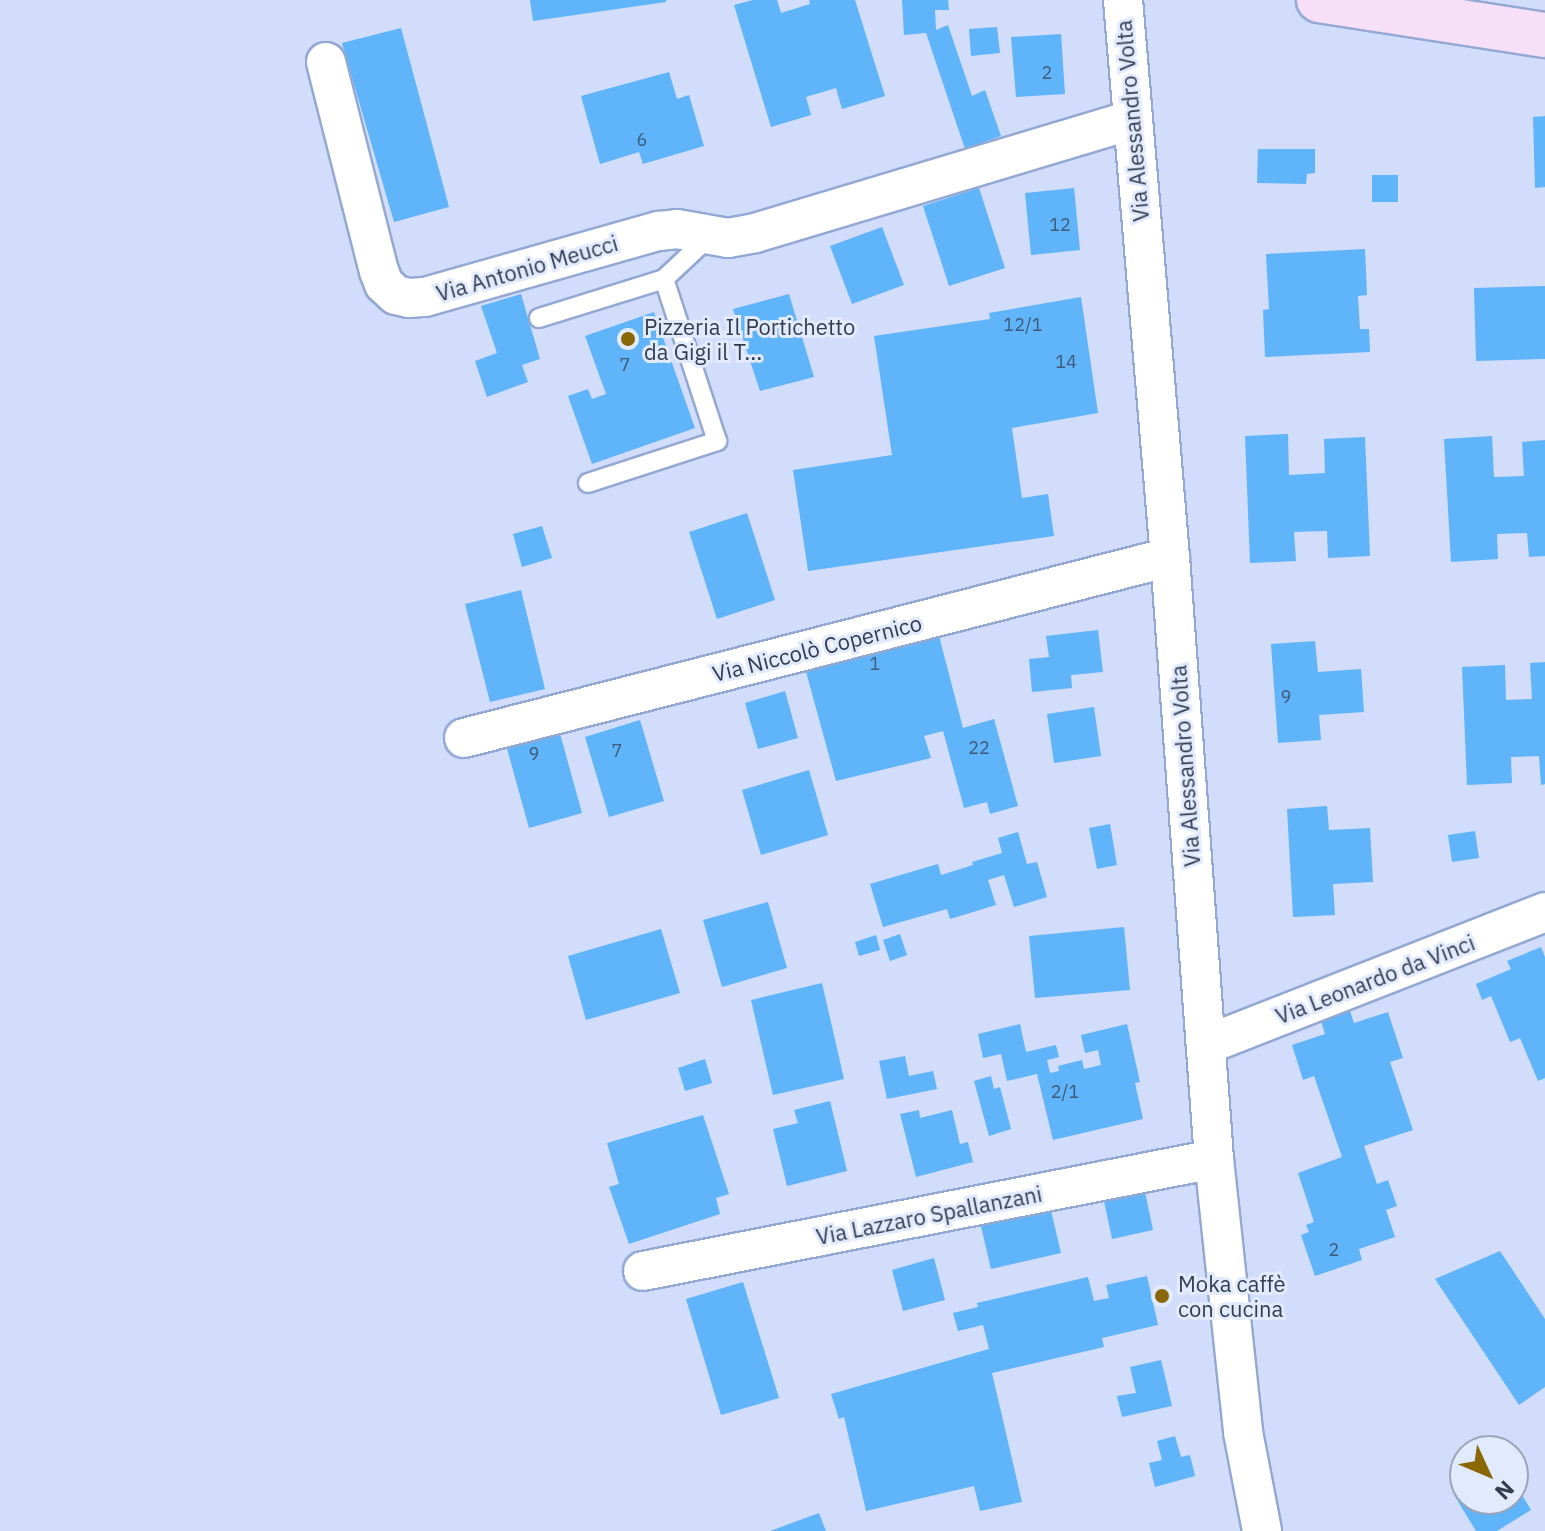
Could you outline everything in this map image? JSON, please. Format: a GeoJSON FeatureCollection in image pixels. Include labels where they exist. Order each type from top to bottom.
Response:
{"type":"FeatureCollection","features":[{"type":"Feature","properties":{"kind":"main road"},"geometry":{"type":"LineString","coordinates":[[1319,0],[1545,35]]}},
{"type":"Feature","properties":{"kind":"street","name":"Via Alessandro Volta"},"geometry":{"type":"LineString","coordinates":[[1123,0],[1170,557],[1214,1159],[1243,1432],[1262,1531]]}},
{"type":"Feature","properties":{"kind":"street","name":"Via Antonio Meucci"},"geometry":{"type":"LineString","coordinates":[[326,62],[379,271],[384,284],[396,295],[425,297],[659,231],[677,229],[728,238],[755,233],[1132,120]]}},
{"type":"Feature","properties":{"kind":"street","name":"Via Niccolò Copernico"},"geometry":{"type":"LineString","coordinates":[[464,738],[1170,557]]}},
{"type":"Feature","properties":{"kind":"street","name":"Via Leonardo da Vinci"},"geometry":{"type":"LineString","coordinates":[[1206,1045],[1545,912]]}},
{"type":"Feature","properties":{"kind":"street","name":"Via Lazzaro Spallanzani"},"geometry":{"type":"LineString","coordinates":[[643,1271],[1214,1159]]}},
{"type":"Feature","properties":{"kind":"lane"},"geometry":{"type":"LineString","coordinates":[[539,318],[664,279],[710,236]]}},
{"type":"Feature","properties":{"kind":"lane"},"geometry":{"type":"LineString","coordinates":[[588,483],[717,441],[664,279]]}},
{"type":"Feature","properties":{"kind":"building"},"geometry":{"type":"Polygon","coordinates":[[[530,0],[666,0],[666,2],[533,21],[530,0]]]}},
{"type":"Feature","properties":{"kind":"building"},"geometry":{"type":"Polygon","coordinates":[[[753,0],[777,0],[781,13],[810,4],[809,0],[855,0],[885,96],[842,109],[836,88],[806,97],[811,115],[771,127],[734,5],[753,0]]]}},
{"type":"Feature","properties":{"kind":"building"},"geometry":{"type":"Polygon","coordinates":[[[902,0],[948,0],[949,10],[935,10],[936,30],[948,25],[972,96],[985,90],[1001,136],[965,149],[926,33],[904,35],[902,0]]]}},
{"type":"Feature","properties":{"kind":"building"},"geometry":{"type":"Polygon","coordinates":[[[997,27],[1000,53],[971,56],[969,29],[997,27]]]}},
{"type":"Feature","properties":{"kind":"building"},"geometry":{"type":"Polygon","coordinates":[[[401,28],[449,207],[394,222],[342,43],[401,28]]]}},
{"type":"Feature","properties":{"kind":"building"},"geometry":{"type":"Polygon","coordinates":[[[1061,34],[1065,94],[1016,97],[1011,37],[1061,34]]]}},
{"type":"Feature","properties":{"kind":"building"},"geometry":{"type":"Polygon","coordinates":[[[669,72],[677,99],[689,95],[704,146],[643,164],[639,152],[600,164],[581,96],[669,72]]]}},
{"type":"Feature","properties":{"kind":"building"},"geometry":{"type":"Polygon","coordinates":[[[1545,116],[1545,187],[1535,188],[1533,117],[1545,116]]]}},
{"type":"Feature","properties":{"kind":"building"},"geometry":{"type":"Polygon","coordinates":[[[1258,149],[1315,149],[1315,173],[1307,174],[1306,184],[1257,183],[1258,149]]]}},
{"type":"Feature","properties":{"kind":"building"},"geometry":{"type":"Polygon","coordinates":[[[1372,175],[1398,175],[1398,202],[1372,202],[1372,175]]]}},
{"type":"Feature","properties":{"kind":"building"},"geometry":{"type":"Polygon","coordinates":[[[979,188],[1005,268],[949,286],[923,206],[979,188]]]}},
{"type":"Feature","properties":{"kind":"building"},"geometry":{"type":"Polygon","coordinates":[[[1074,188],[1080,250],[1031,255],[1025,193],[1074,188]]]}},
{"type":"Feature","properties":{"kind":"building"},"geometry":{"type":"Polygon","coordinates":[[[882,227],[904,285],[852,304],[830,246],[882,227]]]}},
{"type":"Feature","properties":{"kind":"building"},"geometry":{"type":"Polygon","coordinates":[[[1365,249],[1367,295],[1358,296],[1360,329],[1369,329],[1370,352],[1265,357],[1263,310],[1269,309],[1266,254],[1365,249]]]}},
{"type":"Feature","properties":{"kind":"building"},"geometry":{"type":"Polygon","coordinates":[[[1545,286],[1545,359],[1476,361],[1474,288],[1545,286]]]}},
{"type":"Feature","properties":{"kind":"building"},"geometry":{"type":"Polygon","coordinates":[[[521,294],[540,359],[522,365],[528,382],[487,397],[475,361],[497,353],[481,306],[521,294]]]}},
{"type":"Feature","properties":{"kind":"building"},"geometry":{"type":"Polygon","coordinates":[[[789,294],[814,377],[760,391],[733,309],[789,294]]]}},
{"type":"Feature","properties":{"kind":"building"},"geometry":{"type":"Polygon","coordinates":[[[1081,297],[1098,413],[1012,428],[1022,498],[1048,494],[1054,536],[808,571],[793,470],[892,455],[874,336],[990,319],[989,313],[1081,297]]]}},
{"type":"Feature","properties":{"kind":"building"},"geometry":{"type":"Polygon","coordinates":[[[654,312],[695,428],[592,464],[568,396],[588,389],[592,399],[606,394],[585,336],[654,312]]]}},
{"type":"Feature","properties":{"kind":"building"},"geometry":{"type":"Polygon","coordinates":[[[1288,434],[1289,475],[1325,473],[1324,439],[1365,437],[1370,556],[1328,558],[1327,531],[1294,532],[1296,561],[1250,563],[1245,436],[1288,434]]]}},
{"type":"Feature","properties":{"kind":"building"},"geometry":{"type":"Polygon","coordinates":[[[1492,436],[1494,477],[1524,476],[1522,442],[1545,440],[1545,556],[1529,557],[1527,533],[1497,534],[1498,559],[1451,562],[1444,439],[1492,436]]]}},
{"type":"Feature","properties":{"kind":"building"},"geometry":{"type":"Polygon","coordinates":[[[747,513],[775,600],[717,619],[689,532],[747,513]]]}},
{"type":"Feature","properties":{"kind":"building"},"geometry":{"type":"Polygon","coordinates":[[[542,526],[552,558],[522,567],[513,534],[542,526]]]}},
{"type":"Feature","properties":{"kind":"building"},"geometry":{"type":"Polygon","coordinates":[[[521,590],[545,689],[490,702],[465,604],[521,590]]]}},
{"type":"Feature","properties":{"kind":"building"},"geometry":{"type":"Polygon","coordinates":[[[1098,630],[1103,672],[1071,675],[1072,688],[1032,692],[1029,659],[1049,657],[1046,636],[1098,630]]]}},
{"type":"Feature","properties":{"kind":"building"},"geometry":{"type":"Polygon","coordinates":[[[938,632],[963,728],[994,719],[1018,806],[990,814],[987,802],[964,808],[943,731],[924,736],[931,758],[836,781],[805,668],[938,632]]]}},
{"type":"Feature","properties":{"kind":"building"},"geometry":{"type":"Polygon","coordinates":[[[1315,641],[1318,672],[1361,669],[1364,712],[1319,715],[1321,740],[1278,743],[1271,644],[1315,641]]]}},
{"type":"Feature","properties":{"kind":"building"},"geometry":{"type":"Polygon","coordinates":[[[1545,662],[1545,784],[1541,785],[1539,756],[1511,757],[1512,783],[1467,785],[1462,667],[1505,665],[1506,700],[1532,699],[1530,663],[1545,662]]]}},
{"type":"Feature","properties":{"kind":"building"},"geometry":{"type":"Polygon","coordinates":[[[785,691],[798,738],[758,749],[745,703],[785,691]]]}},
{"type":"Feature","properties":{"kind":"building"},"geometry":{"type":"Polygon","coordinates":[[[1094,707],[1101,756],[1054,763],[1047,714],[1094,707]]]}},
{"type":"Feature","properties":{"kind":"building"},"geometry":{"type":"Polygon","coordinates":[[[640,720],[664,801],[609,817],[585,737],[640,720]]]}},
{"type":"Feature","properties":{"kind":"building"},"geometry":{"type":"Polygon","coordinates":[[[559,730],[582,813],[529,828],[506,745],[559,730]]]}},
{"type":"Feature","properties":{"kind":"building"},"geometry":{"type":"Polygon","coordinates":[[[809,770],[828,835],[761,855],[742,790],[809,770]]]}},
{"type":"Feature","properties":{"kind":"building"},"geometry":{"type":"Polygon","coordinates":[[[1327,806],[1329,830],[1370,828],[1373,882],[1333,884],[1335,915],[1293,917],[1287,809],[1327,806]]]}},
{"type":"Feature","properties":{"kind":"building"},"geometry":{"type":"Polygon","coordinates":[[[1110,824],[1117,865],[1097,869],[1089,828],[1110,824]]]}},
{"type":"Feature","properties":{"kind":"building"},"geometry":{"type":"Polygon","coordinates":[[[1475,831],[1479,858],[1452,862],[1448,835],[1475,831]]]}},
{"type":"Feature","properties":{"kind":"building"},"geometry":{"type":"Polygon","coordinates":[[[1018,832],[1027,864],[1037,862],[1047,897],[1014,907],[1004,875],[988,880],[996,905],[950,919],[947,909],[883,927],[870,884],[938,864],[941,875],[973,865],[972,862],[1002,853],[998,838],[1018,832]]]}},
{"type":"Feature","properties":{"kind":"building"},"geometry":{"type":"Polygon","coordinates":[[[768,902],[787,968],[722,987],[703,920],[768,902]]]}},
{"type":"Feature","properties":{"kind":"building"},"geometry":{"type":"Polygon","coordinates":[[[1124,927],[1130,990],[1035,998],[1029,936],[1124,927]]]}},
{"type":"Feature","properties":{"kind":"building"},"geometry":{"type":"Polygon","coordinates":[[[661,929],[680,993],[586,1020],[568,956],[661,929]]]}},
{"type":"Feature","properties":{"kind":"building"},"geometry":{"type":"Polygon","coordinates":[[[900,934],[907,955],[890,961],[883,940],[900,934]]]}},
{"type":"Feature","properties":{"kind":"building"},"geometry":{"type":"Polygon","coordinates":[[[876,935],[880,950],[859,956],[855,942],[876,935]]]}},
{"type":"Feature","properties":{"kind":"building"},"geometry":{"type":"Polygon","coordinates":[[[1541,947],[1545,957],[1545,1078],[1538,1081],[1520,1038],[1510,1042],[1491,996],[1482,1000],[1476,984],[1511,969],[1507,961],[1541,947]]]}},
{"type":"Feature","properties":{"kind":"building"},"geometry":{"type":"Polygon","coordinates":[[[822,983],[844,1079],[773,1095],[751,1000],[822,983]]]}},
{"type":"Feature","properties":{"kind":"building"},"geometry":{"type":"Polygon","coordinates":[[[1350,1011],[1354,1023],[1388,1012],[1403,1058],[1390,1062],[1413,1130],[1364,1146],[1377,1184],[1388,1180],[1397,1206],[1386,1210],[1395,1237],[1359,1249],[1362,1260],[1315,1276],[1301,1235],[1309,1232],[1306,1225],[1314,1222],[1298,1173],[1342,1157],[1314,1076],[1303,1080],[1292,1045],[1325,1034],[1321,1021],[1350,1011]]]}},
{"type":"Feature","properties":{"kind":"building"},"geometry":{"type":"Polygon","coordinates":[[[1020,1024],[1026,1052],[1056,1045],[1059,1057],[1047,1060],[1050,1073],[1059,1071],[1058,1066],[1082,1060],[1084,1069],[1101,1065],[1098,1050],[1085,1053],[1081,1035],[1127,1024],[1140,1082],[1135,1083],[1143,1119],[1053,1140],[1037,1074],[1007,1081],[1001,1054],[983,1058],[978,1034],[1020,1024]]]}},
{"type":"Feature","properties":{"kind":"building"},"geometry":{"type":"Polygon","coordinates":[[[905,1056],[909,1076],[933,1071],[937,1089],[887,1099],[879,1061],[905,1056]]]}},
{"type":"Feature","properties":{"kind":"building"},"geometry":{"type":"Polygon","coordinates":[[[705,1059],[712,1083],[685,1091],[678,1068],[705,1059]]]}},
{"type":"Feature","properties":{"kind":"building"},"geometry":{"type":"Polygon","coordinates":[[[991,1076],[994,1089],[1000,1087],[1011,1129],[989,1136],[974,1081],[991,1076]]]}},
{"type":"Feature","properties":{"kind":"building"},"geometry":{"type":"Polygon","coordinates":[[[830,1101],[847,1171],[787,1186],[773,1129],[798,1123],[794,1110],[830,1101]]]}},
{"type":"Feature","properties":{"kind":"building"},"geometry":{"type":"Polygon","coordinates":[[[919,1110],[920,1118],[952,1110],[960,1144],[968,1142],[973,1162],[916,1177],[900,1114],[919,1110]]]}},
{"type":"Feature","properties":{"kind":"building"},"geometry":{"type":"Polygon","coordinates":[[[703,1115],[729,1194],[716,1198],[720,1214],[629,1244],[609,1187],[619,1184],[607,1143],[703,1115]]]}},
{"type":"Feature","properties":{"kind":"building"},"geometry":{"type":"Polygon","coordinates":[[[1145,1192],[1153,1230],[1112,1239],[1104,1201],[1145,1192]]]}},
{"type":"Feature","properties":{"kind":"building"},"geometry":{"type":"Polygon","coordinates":[[[1049,1202],[1061,1253],[991,1269],[979,1218],[1049,1202]]]}},
{"type":"Feature","properties":{"kind":"building"},"geometry":{"type":"Polygon","coordinates":[[[1500,1251],[1545,1319],[1545,1387],[1519,1405],[1435,1279],[1500,1251]]]}},
{"type":"Feature","properties":{"kind":"building"},"geometry":{"type":"Polygon","coordinates":[[[934,1258],[945,1300],[903,1311],[892,1270],[934,1258]]]}},
{"type":"Feature","properties":{"kind":"building"},"geometry":{"type":"Polygon","coordinates":[[[1147,1276],[1158,1325],[1102,1338],[1104,1347],[992,1373],[1022,1502],[980,1511],[974,1486],[866,1511],[844,1417],[839,1419],[831,1394],[989,1349],[983,1325],[958,1331],[953,1313],[978,1307],[977,1303],[1088,1277],[1094,1301],[1109,1298],[1106,1285],[1147,1276]]]}},
{"type":"Feature","properties":{"kind":"building"},"geometry":{"type":"Polygon","coordinates":[[[743,1282],[779,1398],[721,1415],[686,1299],[743,1282]]]}},
{"type":"Feature","properties":{"kind":"building"},"geometry":{"type":"Polygon","coordinates":[[[1161,1360],[1172,1406],[1122,1417],[1117,1396],[1136,1393],[1130,1367],[1161,1360]]]}},
{"type":"Feature","properties":{"kind":"building"},"geometry":{"type":"Polygon","coordinates":[[[1175,1436],[1181,1457],[1190,1455],[1195,1476],[1155,1487],[1149,1463],[1162,1460],[1157,1441],[1175,1436]]]}},
{"type":"Feature","properties":{"kind":"building"},"geometry":{"type":"Polygon","coordinates":[[[819,1513],[826,1531],[770,1531],[819,1513]]]}},
{"type":"Feature","properties":{"kind":"building"},"geometry":{"type":"Polygon","coordinates":[[[1466,1515],[1523,1515],[1497,1531],[1476,1531],[1466,1515]]]}},
{"type":"Feature","properties":{"kind":"place","name":"Pizzeria Il Portichetto da Gigi il T..."},"geometry":{"type":"Point","coordinates":[628,339]}},
{"type":"Feature","properties":{"kind":"place","name":"Moka caffè con cucina"},"geometry":{"type":"Point","coordinates":[1162,1296]}}]}
